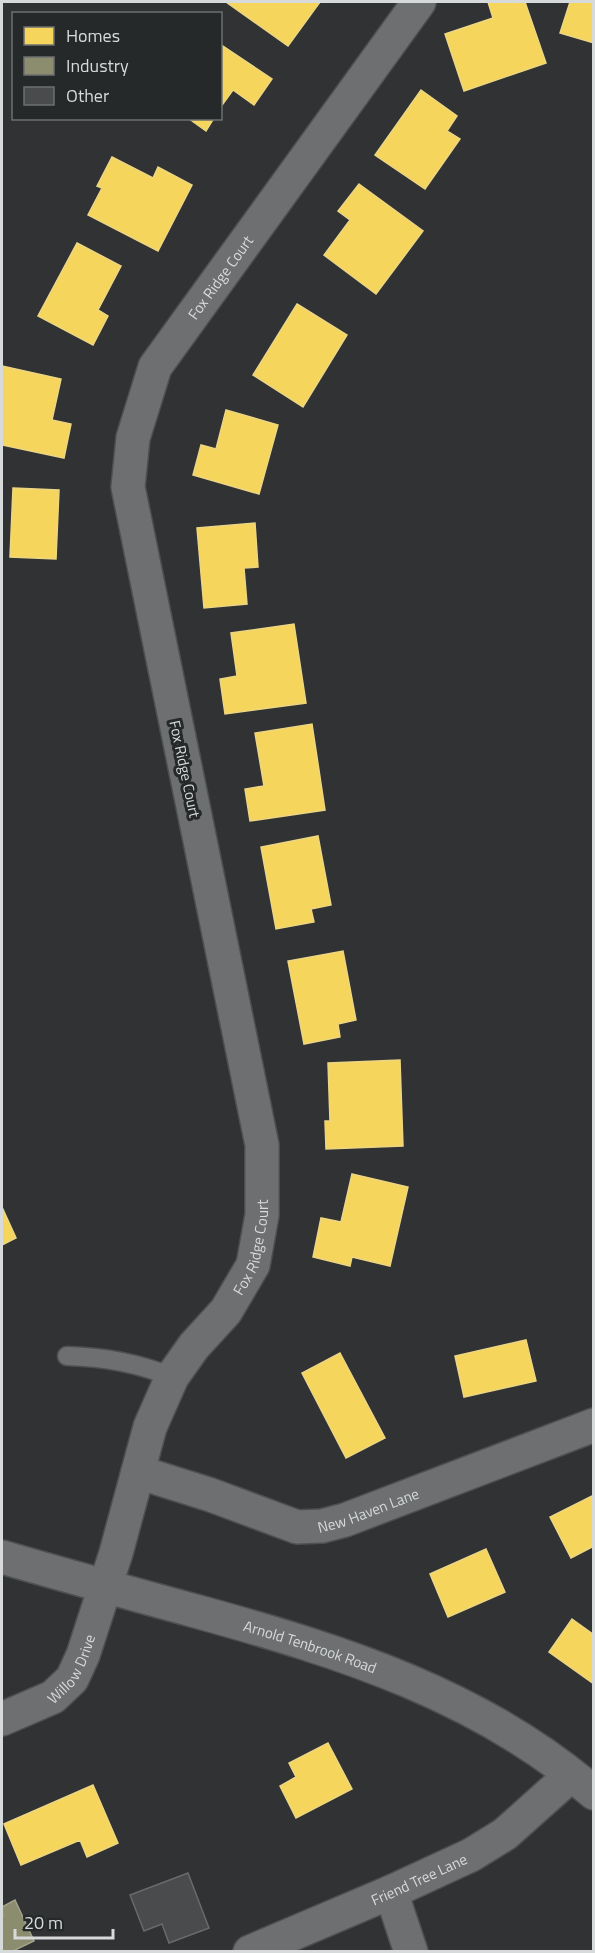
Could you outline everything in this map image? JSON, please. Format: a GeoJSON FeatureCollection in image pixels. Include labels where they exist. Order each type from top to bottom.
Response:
{"type":"FeatureCollection","features":[{"type":"Feature","properties":{"kind":"street","name":"Fox Ridge Court"},"geometry":{"type":"LineString","coordinates":[[105,1586],[150,1427],[172,1377],[194,1346],[226,1311],[253,1265],[262,1215],[262,1145],[128,487],[133,438],[155,367],[419,2]]}},
{"type":"Feature","properties":{"kind":"street","name":"New Haven Lane"},"geometry":{"type":"LineString","coordinates":[[138,1472],[212,1495],[297,1527],[322,1526],[345,1520],[594,1425]]}},
{"type":"Feature","properties":{"kind":"street","name":"Arnold Tenbrook Road"},"geometry":{"type":"LineString","coordinates":[[2,1557],[300,1641],[361,1661],[421,1685],[480,1715],[536,1749],[582,1784]]}},
{"type":"Feature","properties":{"kind":"street","name":"Willow Drive"},"geometry":{"type":"LineString","coordinates":[[2,1719],[53,1697],[72,1679],[83,1655],[105,1586]]}},
{"type":"Feature","properties":{"kind":"street","name":"Friend Tree Lane"},"geometry":{"type":"LineString","coordinates":[[250,1952],[471,1855],[582,1784]]}},
{"type":"Feature","properties":{"kind":"street"},"geometry":{"type":"LineString","coordinates":[[391,1892],[411,1952]]}},
{"type":"Feature","properties":{"kind":"lane"},"geometry":{"type":"LineString","coordinates":[[67,1356],[113,1359],[172,1377]]}},
{"type":"Feature","properties":{"kind":"building: Homes"},"geometry":{"type":"Polygon","coordinates":[[[226,2],[320,2],[288,46],[226,2]]]}},
{"type":"Feature","properties":{"kind":"building: Homes"},"geometry":{"type":"Polygon","coordinates":[[[488,2],[525,2],[546,63],[464,91],[445,34],[493,18],[488,2]]]}},
{"type":"Feature","properties":{"kind":"building: Homes"},"geometry":{"type":"Polygon","coordinates":[[[570,2],[594,2],[594,43],[560,33],[570,2]]]}},
{"type":"Feature","properties":{"kind":"building: Homes"},"geometry":{"type":"Polygon","coordinates":[[[222,45],[272,79],[254,105],[233,90],[222,105],[222,45]]]}},
{"type":"Feature","properties":{"kind":"building: Homes"},"geometry":{"type":"Polygon","coordinates":[[[421,90],[457,116],[447,131],[460,139],[425,189],[375,155],[421,90]]]}},
{"type":"Feature","properties":{"kind":"building: Homes"},"geometry":{"type":"Polygon","coordinates":[[[191,120],[213,120],[206,131],[191,120]]]}},
{"type":"Feature","properties":{"kind":"building: Homes"},"geometry":{"type":"Polygon","coordinates":[[[112,157],[153,178],[158,167],[192,185],[158,251],[88,215],[102,188],[97,186],[112,157]]]}},
{"type":"Feature","properties":{"kind":"building: Homes"},"geometry":{"type":"Polygon","coordinates":[[[359,184],[423,231],[376,294],[324,255],[350,220],[338,211],[359,184]]]}},
{"type":"Feature","properties":{"kind":"building: Homes"},"geometry":{"type":"Polygon","coordinates":[[[77,243],[121,266],[98,310],[108,316],[93,345],[38,316],[77,243]]]}},
{"type":"Feature","properties":{"kind":"building: Homes"},"geometry":{"type":"Polygon","coordinates":[[[297,304],[347,335],[303,407],[253,375],[297,304]]]}},
{"type":"Feature","properties":{"kind":"building: Homes"},"geometry":{"type":"Polygon","coordinates":[[[2,366],[61,379],[52,420],[71,424],[64,458],[2,445],[2,366]]]}},
{"type":"Feature","properties":{"kind":"building: Homes"},"geometry":{"type":"Polygon","coordinates":[[[226,410],[278,425],[259,494],[193,475],[201,445],[216,449],[226,410]]]}},
{"type":"Feature","properties":{"kind":"building: Homes"},"geometry":{"type":"Polygon","coordinates":[[[13,488],[59,490],[56,559],[10,557],[13,488]]]}},
{"type":"Feature","properties":{"kind":"building: Homes"},"geometry":{"type":"Polygon","coordinates":[[[255,523],[258,567],[244,568],[247,604],[204,608],[197,528],[255,523]]]}},
{"type":"Feature","properties":{"kind":"building: Homes"},"geometry":{"type":"Polygon","coordinates":[[[294,624],[306,703],[225,714],[220,679],[237,676],[231,633],[294,624]]]}},
{"type":"Feature","properties":{"kind":"building: Homes"},"geometry":{"type":"Polygon","coordinates":[[[312,724],[325,810],[250,821],[245,789],[264,786],[255,733],[312,724]]]}},
{"type":"Feature","properties":{"kind":"building: Homes"},"geometry":{"type":"Polygon","coordinates":[[[318,836],[331,905],[311,909],[314,922],[276,929],[261,847],[318,836]]]}},
{"type":"Feature","properties":{"kind":"building: Homes"},"geometry":{"type":"Polygon","coordinates":[[[343,951],[356,1020],[338,1024],[340,1037],[304,1044],[288,961],[343,951]]]}},
{"type":"Feature","properties":{"kind":"building: Homes"},"geometry":{"type":"Polygon","coordinates":[[[400,1060],[403,1146],[326,1149],[325,1121],[330,1121],[328,1063],[400,1060]]]}},
{"type":"Feature","properties":{"kind":"building: Homes"},"geometry":{"type":"Polygon","coordinates":[[[352,1174],[408,1187],[390,1266],[352,1257],[350,1266],[313,1257],[321,1218],[341,1222],[352,1174]]]}},
{"type":"Feature","properties":{"kind":"building: Homes"},"geometry":{"type":"Polygon","coordinates":[[[2,1207],[16,1238],[2,1245],[2,1207]]]}},
{"type":"Feature","properties":{"kind":"building: Homes"},"geometry":{"type":"Polygon","coordinates":[[[526,1340],[536,1381],[464,1397],[455,1356],[526,1340]]]}},
{"type":"Feature","properties":{"kind":"building: Homes"},"geometry":{"type":"Polygon","coordinates":[[[340,1353],[385,1438],[346,1458],[302,1373],[340,1353]]]}},
{"type":"Feature","properties":{"kind":"building: Homes"},"geometry":{"type":"Polygon","coordinates":[[[594,1495],[594,1546],[571,1558],[550,1517],[594,1495]]]}},
{"type":"Feature","properties":{"kind":"building: Homes"},"geometry":{"type":"Polygon","coordinates":[[[486,1549],[505,1592],[448,1617],[430,1574],[486,1549]]]}},
{"type":"Feature","properties":{"kind":"building: Homes"},"geometry":{"type":"Polygon","coordinates":[[[572,1619],[594,1635],[594,1684],[549,1652],[572,1619]]]}},
{"type":"Feature","properties":{"kind":"building: Homes"},"geometry":{"type":"Polygon","coordinates":[[[328,1743],[352,1789],[296,1818],[280,1786],[296,1777],[289,1763],[328,1743]]]}},
{"type":"Feature","properties":{"kind":"building: Homes"},"geometry":{"type":"Polygon","coordinates":[[[93,1785],[118,1843],[87,1857],[80,1840],[21,1865],[4,1824],[93,1785]]]}},
{"type":"Feature","properties":{"kind":"building: Industry"},"geometry":{"type":"Polygon","coordinates":[[[15,1900],[34,1941],[11,1952],[2,1952],[2,1907],[15,1900]]]}},
{"type":"Feature","properties":{"kind":"building: Other"},"geometry":{"type":"Polygon","coordinates":[[[188,1873],[209,1928],[169,1943],[162,1924],[144,1931],[130,1895],[188,1873]]]}}]}
